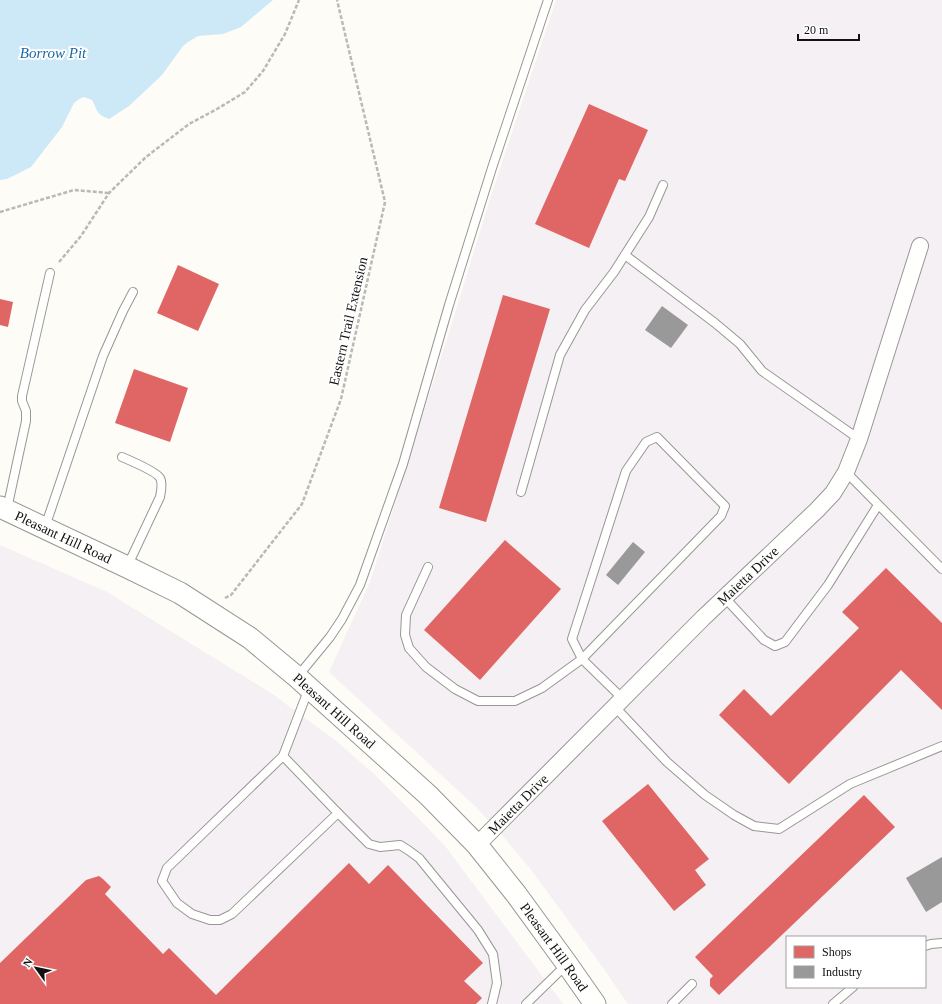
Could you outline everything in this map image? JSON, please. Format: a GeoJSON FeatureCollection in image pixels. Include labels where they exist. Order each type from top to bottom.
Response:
{"type":"FeatureCollection","features":[{"type":"Feature","properties":{"kind":"street","name":"Maietta Drive"},"geometry":{"type":"LineString","coordinates":[[477,845],[703,618],[833,493],[846,472],[859,439],[920,246]]}},
{"type":"Feature","properties":{"kind":"street","name":"Pleasant Hill Road"},"geometry":{"type":"LineString","coordinates":[[3,509],[128,566],[180,593],[209,610],[250,638],[303,682],[428,794],[477,845],[516,894],[595,1004]]}},
{"type":"Feature","properties":{"kind":"lane"},"geometry":{"type":"LineString","coordinates":[[338,813],[232,914],[220,920],[210,920],[192,914],[177,903],[162,881],[167,868],[282,756],[303,682],[342,619],[360,585],[403,464],[449,306],[492,168],[548,0]]}},
{"type":"Feature","properties":{"kind":"lane"},"geometry":{"type":"LineString","coordinates":[[521,492],[560,354],[585,310],[614,272],[649,217],[663,185]]}},
{"type":"Feature","properties":{"kind":"lane"},"geometry":{"type":"LineString","coordinates":[[625,255],[740,344],[762,371],[859,439]]}},
{"type":"Feature","properties":{"kind":"lane"},"geometry":{"type":"LineString","coordinates":[[3,509],[26,421],[26,411],[22,401],[22,396],[50,273]]}},
{"type":"Feature","properties":{"kind":"lane"},"geometry":{"type":"LineString","coordinates":[[44,528],[103,356],[123,311],[134,292]]}},
{"type":"Feature","properties":{"kind":"lane"},"geometry":{"type":"LineString","coordinates":[[428,566],[406,615],[404,635],[409,648],[426,667],[455,689],[478,701],[515,701],[542,688],[582,659],[721,516],[724,506],[656,437],[646,442],[626,471],[572,639],[582,659],[667,762],[705,795],[734,815],[754,826],[779,829],[850,784],[942,746]]}},
{"type":"Feature","properties":{"kind":"lane"},"geometry":{"type":"LineString","coordinates":[[122,457],[156,474],[161,478],[162,487],[160,497],[128,566]]}},
{"type":"Feature","properties":{"kind":"lane"},"geometry":{"type":"LineString","coordinates":[[846,472],[942,569]]}},
{"type":"Feature","properties":{"kind":"lane"},"geometry":{"type":"LineString","coordinates":[[725,598],[764,640],[775,646],[785,642],[828,585],[878,505]]}},
{"type":"Feature","properties":{"kind":"lane"},"geometry":{"type":"LineString","coordinates":[[282,756],[369,844],[380,847],[400,845],[419,858],[478,930],[494,954],[497,983],[492,1004]]}},
{"type":"Feature","properties":{"kind":"lane"},"geometry":{"type":"LineString","coordinates":[[926,946],[942,943]]}},
{"type":"Feature","properties":{"kind":"lane"},"geometry":{"type":"LineString","coordinates":[[526,1004],[567,964]]}},
{"type":"Feature","properties":{"kind":"lane"},"geometry":{"type":"LineString","coordinates":[[672,1004],[692,984]]}},
{"type":"Feature","properties":{"kind":"lane"},"geometry":{"type":"LineString","coordinates":[[834,1004],[852,988]]}},
{"type":"Feature","properties":{"kind":"path"},"geometry":{"type":"LineString","coordinates":[[50,273],[81,236],[109,193],[146,157],[189,124],[245,92],[263,70],[285,34],[299,0]]}},
{"type":"Feature","properties":{"kind":"path","name":"Eastern Trail Extension"},"geometry":{"type":"LineString","coordinates":[[209,610],[231,595],[302,504],[341,399],[385,202],[337,0]]}},
{"type":"Feature","properties":{"kind":"path"},"geometry":{"type":"LineString","coordinates":[[0,212],[74,190],[109,193]]}},
{"type":"Feature","properties":{"kind":"shaded area"},"geometry":{"type":"Polygon","coordinates":[[[556,0],[942,0],[942,1004],[628,1004],[532,871],[502,835],[476,807],[329,672],[370,582],[489,202],[556,0]]]}},
{"type":"Feature","properties":{"kind":"shaded area"},"geometry":{"type":"Polygon","coordinates":[[[0,545],[107,592],[271,693],[335,740],[373,773],[445,846],[563,1004],[0,1004],[0,545]]]}},
{"type":"Feature","properties":{"kind":"water","name":"Borrow Pit"},"geometry":{"type":"Polygon","coordinates":[[[0,0],[273,0],[241,27],[223,34],[198,36],[188,42],[183,46],[162,75],[129,106],[109,119],[99,114],[92,100],[84,97],[79,99],[74,103],[62,127],[31,167],[7,179],[0,180],[0,0]]]}},
{"type":"Feature","properties":{"kind":"building: Shops"},"geometry":{"type":"Polygon","coordinates":[[[589,104],[648,130],[625,181],[619,179],[589,248],[535,224],[589,104]]]}},
{"type":"Feature","properties":{"kind":"building: Shops"},"geometry":{"type":"Polygon","coordinates":[[[178,265],[219,284],[198,331],[157,313],[178,265]]]}},
{"type":"Feature","properties":{"kind":"building: Shops"},"geometry":{"type":"Polygon","coordinates":[[[503,295],[550,309],[486,522],[439,508],[503,295]]]}},
{"type":"Feature","properties":{"kind":"building: Shops"},"geometry":{"type":"Polygon","coordinates":[[[0,299],[13,302],[8,327],[0,325],[0,299]]]}},
{"type":"Feature","properties":{"kind":"building: Shops"},"geometry":{"type":"Polygon","coordinates":[[[134,369],[188,388],[170,442],[115,423],[134,369]]]}},
{"type":"Feature","properties":{"kind":"building: Shops"},"geometry":{"type":"Polygon","coordinates":[[[505,540],[561,589],[480,680],[424,630],[505,540]]]}},
{"type":"Feature","properties":{"kind":"building: Shops"},"geometry":{"type":"Polygon","coordinates":[[[886,568],[942,623],[942,710],[901,670],[789,784],[719,715],[744,689],[771,716],[859,628],[842,612],[886,568]]]}},
{"type":"Feature","properties":{"kind":"building: Shops"},"geometry":{"type":"Polygon","coordinates":[[[648,784],[709,859],[695,870],[706,885],[674,911],[602,821],[648,784]]]}},
{"type":"Feature","properties":{"kind":"building: Shops"},"geometry":{"type":"Polygon","coordinates":[[[864,795],[895,827],[719,995],[710,986],[710,979],[713,976],[695,957],[864,795]]]}},
{"type":"Feature","properties":{"kind":"building: Shops"},"geometry":{"type":"Polygon","coordinates":[[[349,863],[369,884],[388,865],[483,963],[464,981],[482,998],[476,1004],[0,1004],[0,963],[86,880],[99,876],[103,879],[111,887],[105,894],[163,954],[169,948],[216,995],[349,863]]]}},
{"type":"Feature","properties":{"kind":"building: Industry"},"geometry":{"type":"Polygon","coordinates":[[[662,306],[688,325],[671,348],[645,330],[662,306]]]}},
{"type":"Feature","properties":{"kind":"building: Industry"},"geometry":{"type":"Polygon","coordinates":[[[633,542],[645,552],[618,585],[606,575],[633,542]]]}},
{"type":"Feature","properties":{"kind":"building: Industry"},"geometry":{"type":"Polygon","coordinates":[[[942,857],[942,902],[926,912],[906,878],[942,857]]]}}]}
